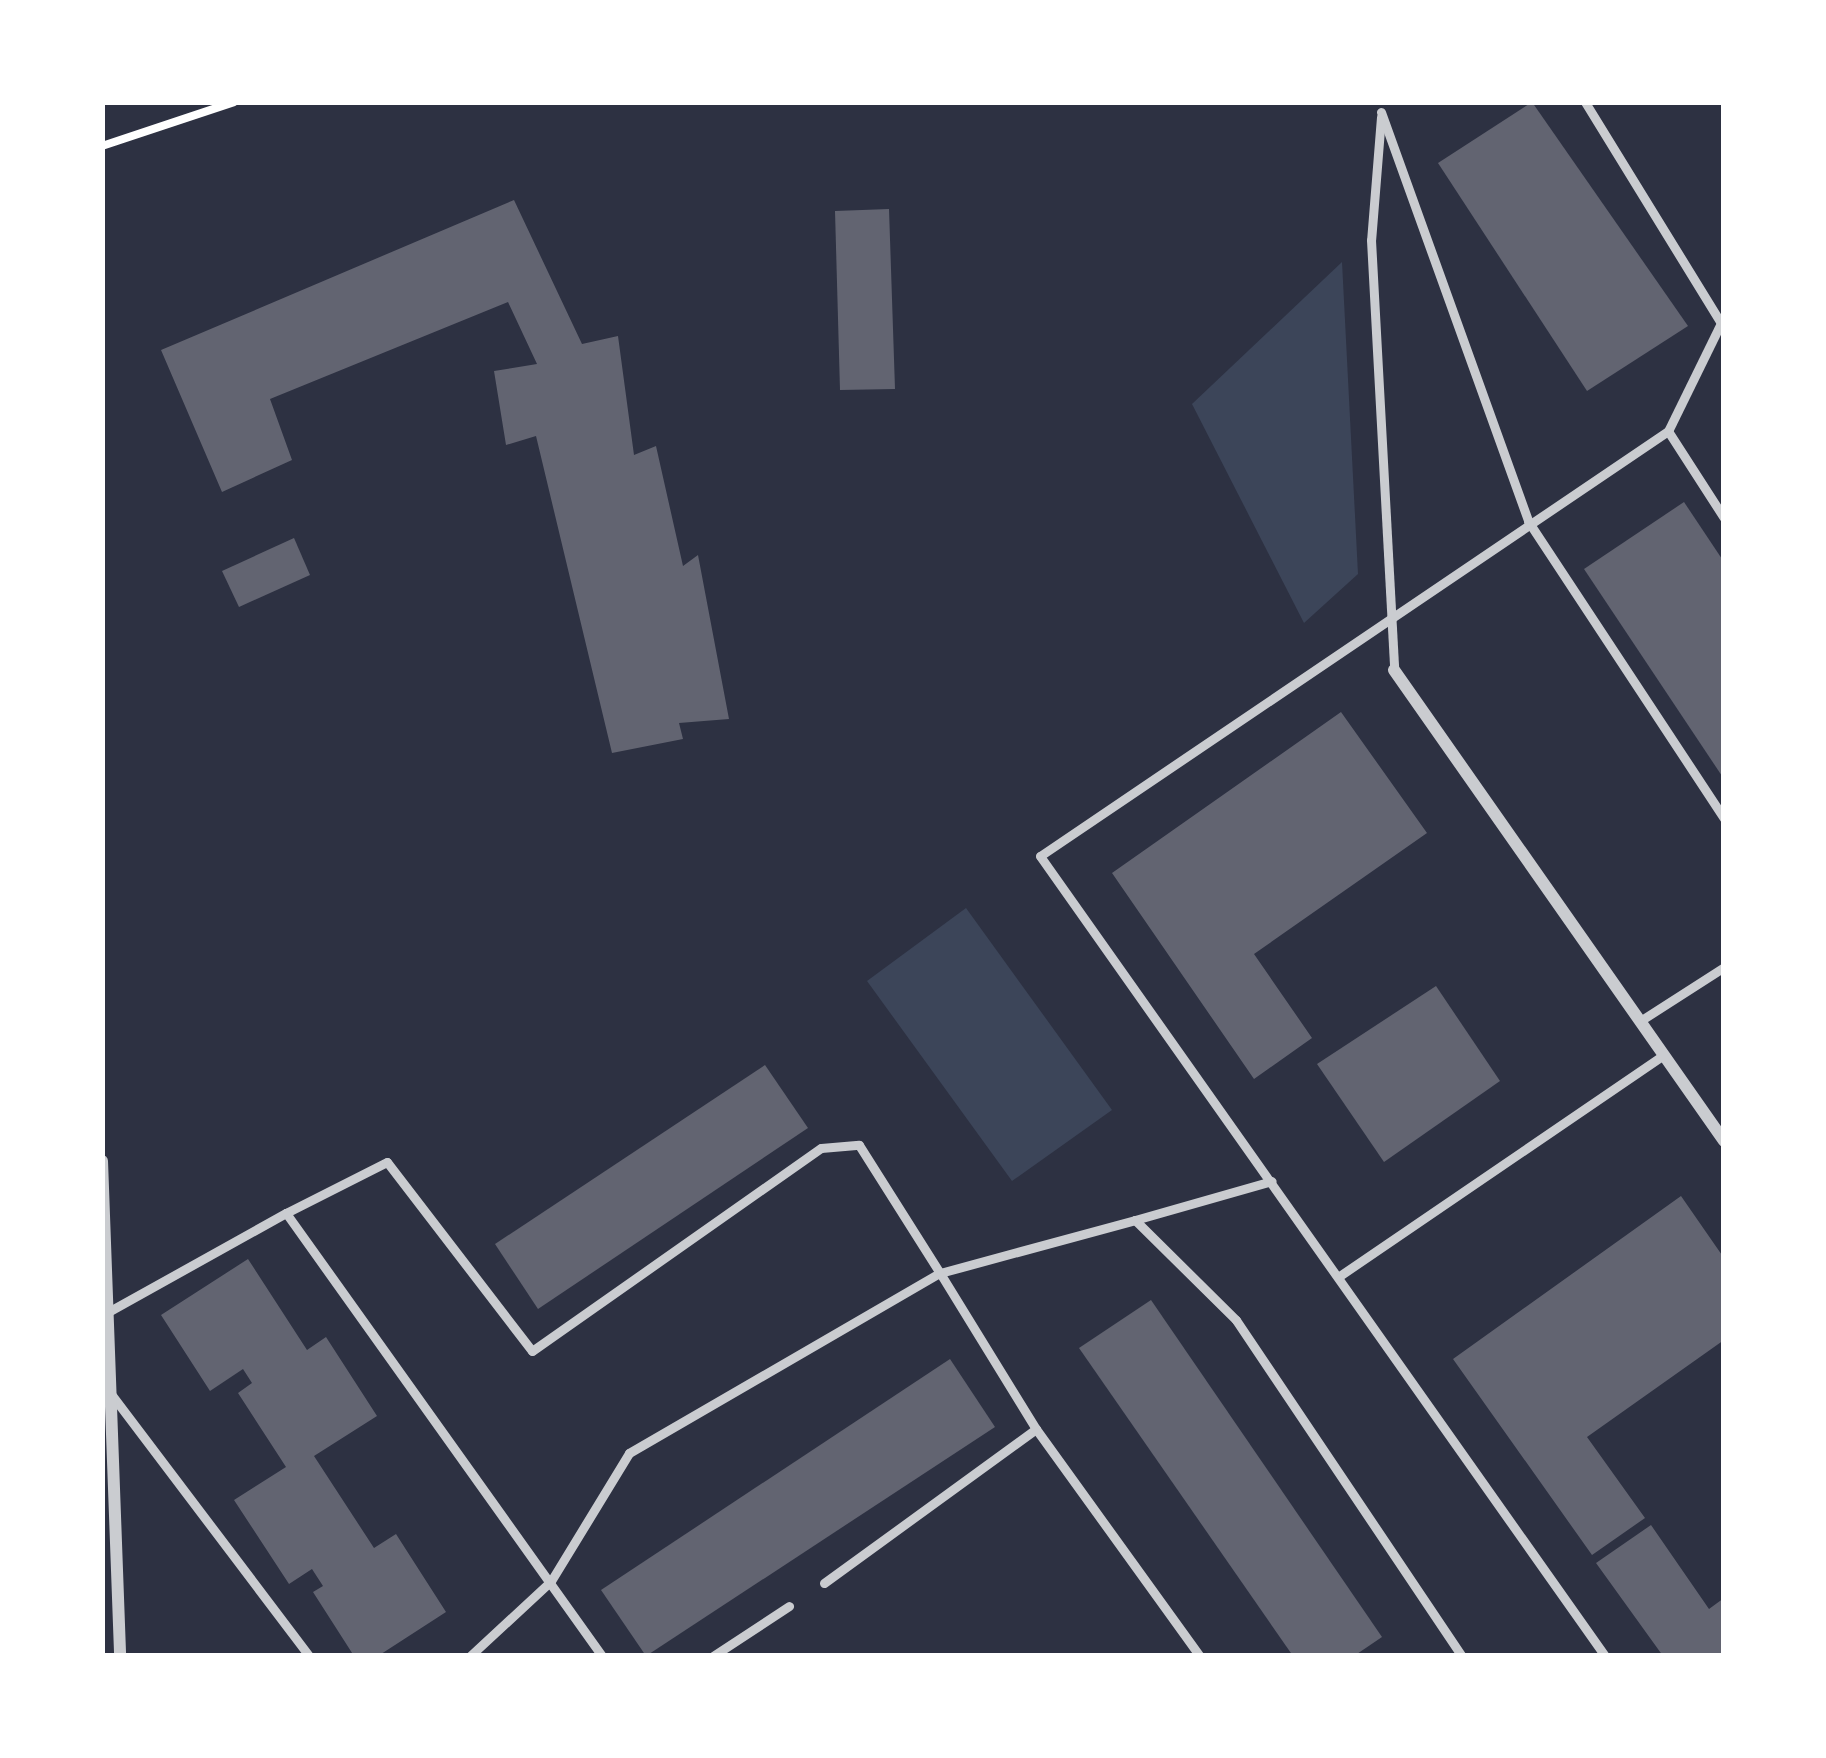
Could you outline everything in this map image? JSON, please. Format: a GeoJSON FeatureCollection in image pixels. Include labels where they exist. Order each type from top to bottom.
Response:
{"type":"FeatureCollection","features":[{"type":"Feature","properties":{"kind":"street"},"geometry":{"type":"LineString","coordinates":[[1394,670],[1724,1141]]}},
{"type":"Feature","properties":{"kind":"street"},"geometry":{"type":"LineString","coordinates":[[102,1161],[120,1656]]}},
{"type":"Feature","properties":{"kind":"lane"},"geometry":{"type":"LineString","coordinates":[[1585,102],[1721,323],[1668,431],[1528,521],[1040,856],[1605,1656]]}},
{"type":"Feature","properties":{"kind":"lane"},"geometry":{"type":"LineString","coordinates":[[1385,107],[1528,521],[1724,818]]}},
{"type":"Feature","properties":{"kind":"lane"},"geometry":{"type":"LineString","coordinates":[[1385,107],[1371,240],[1394,670]]}},
{"type":"Feature","properties":{"kind":"lane"},"geometry":{"type":"LineString","coordinates":[[1668,431],[1724,518]]}},
{"type":"Feature","properties":{"kind":"lane"},"geometry":{"type":"LineString","coordinates":[[1640,1021],[1724,967]]}},
{"type":"Feature","properties":{"kind":"lane"},"geometry":{"type":"LineString","coordinates":[[1337,1277],[1664,1055]]}},
{"type":"Feature","properties":{"kind":"lane"},"geometry":{"type":"LineString","coordinates":[[108,1312],[387,1162],[532,1351],[821,1148],[860,1145],[1036,1429],[1200,1656]]}},
{"type":"Feature","properties":{"kind":"lane"},"geometry":{"type":"LineString","coordinates":[[470,1656],[551,1582],[629,1453],[940,1273],[1272,1181]]}},
{"type":"Feature","properties":{"kind":"lane"},"geometry":{"type":"LineString","coordinates":[[286,1213],[602,1656]]}},
{"type":"Feature","properties":{"kind":"lane"},"geometry":{"type":"LineString","coordinates":[[1135,1220],[1236,1320],[1462,1656]]}},
{"type":"Feature","properties":{"kind":"lane"},"geometry":{"type":"LineString","coordinates":[[111,1394],[309,1656]]}},
{"type":"Feature","properties":{"kind":"lane"},"geometry":{"type":"LineString","coordinates":[[824,1583],[1036,1429]]}},
{"type":"Feature","properties":{"kind":"lane"},"geometry":{"type":"LineString","coordinates":[[713,1656],[788,1606]]}},
{"type":"Feature","properties":{"kind":"path"},"geometry":{"type":"LineString","coordinates":[[102,146],[234,102]]}},
{"type":"Feature","properties":{"kind":"shaded area"},"geometry":{"type":"Polygon","coordinates":[[[1342,262],[1358,574],[1304,623],[1192,404],[1342,262]]]}},
{"type":"Feature","properties":{"kind":"shaded area"},"geometry":{"type":"Polygon","coordinates":[[[966,908],[1112,1110],[1012,1181],[867,981],[966,908]]]}},
{"type":"Feature","properties":{"kind":"building"},"geometry":{"type":"Polygon","coordinates":[[[1532,102],[1688,326],[1587,391],[1438,163],[1532,102]]]}},
{"type":"Feature","properties":{"kind":"building"},"geometry":{"type":"Polygon","coordinates":[[[514,200],[582,344],[618,336],[634,455],[656,446],[683,566],[698,555],[729,719],[679,723],[683,739],[612,753],[536,436],[506,445],[494,371],[537,364],[508,302],[270,399],[292,460],[222,492],[161,350],[514,200]]]}},
{"type":"Feature","properties":{"kind":"building"},"geometry":{"type":"Polygon","coordinates":[[[889,209],[895,389],[840,390],[835,211],[889,209]]]}},
{"type":"Feature","properties":{"kind":"building"},"geometry":{"type":"Polygon","coordinates":[[[1684,502],[1724,562],[1724,779],[1584,569],[1684,502]]]}},
{"type":"Feature","properties":{"kind":"building"},"geometry":{"type":"Polygon","coordinates":[[[294,538],[310,575],[239,607],[222,571],[294,538]]]}},
{"type":"Feature","properties":{"kind":"building"},"geometry":{"type":"Polygon","coordinates":[[[1341,712],[1427,833],[1254,954],[1312,1038],[1254,1079],[1112,873],[1341,712]]]}},
{"type":"Feature","properties":{"kind":"building"},"geometry":{"type":"Polygon","coordinates":[[[1436,986],[1500,1081],[1384,1162],[1317,1064],[1436,986]]]}},
{"type":"Feature","properties":{"kind":"building"},"geometry":{"type":"Polygon","coordinates":[[[765,1065],[808,1128],[538,1309],[495,1244],[765,1065]]]}},
{"type":"Feature","properties":{"kind":"building"},"geometry":{"type":"Polygon","coordinates":[[[1681,1196],[1724,1258],[1724,1340],[1587,1437],[1645,1518],[1592,1555],[1453,1359],[1681,1196]]]}},
{"type":"Feature","properties":{"kind":"building"},"geometry":{"type":"Polygon","coordinates":[[[248,1259],[307,1350],[326,1337],[377,1416],[314,1456],[374,1548],[396,1534],[446,1612],[378,1656],[354,1656],[313,1592],[323,1586],[312,1569],[289,1584],[234,1500],[286,1467],[238,1393],[252,1383],[243,1369],[210,1391],[161,1315],[248,1259]]]}},
{"type":"Feature","properties":{"kind":"building"},"geometry":{"type":"Polygon","coordinates":[[[1151,1300],[1382,1637],[1354,1656],[1293,1656],[1079,1348],[1151,1300]]]}},
{"type":"Feature","properties":{"kind":"building"},"geometry":{"type":"Polygon","coordinates":[[[950,1359],[995,1427],[646,1656],[601,1590],[950,1359]]]}},
{"type":"Feature","properties":{"kind":"building"},"geometry":{"type":"Polygon","coordinates":[[[1651,1525],[1709,1609],[1724,1598],[1724,1656],[1663,1656],[1596,1563],[1651,1525]]]}}]}
